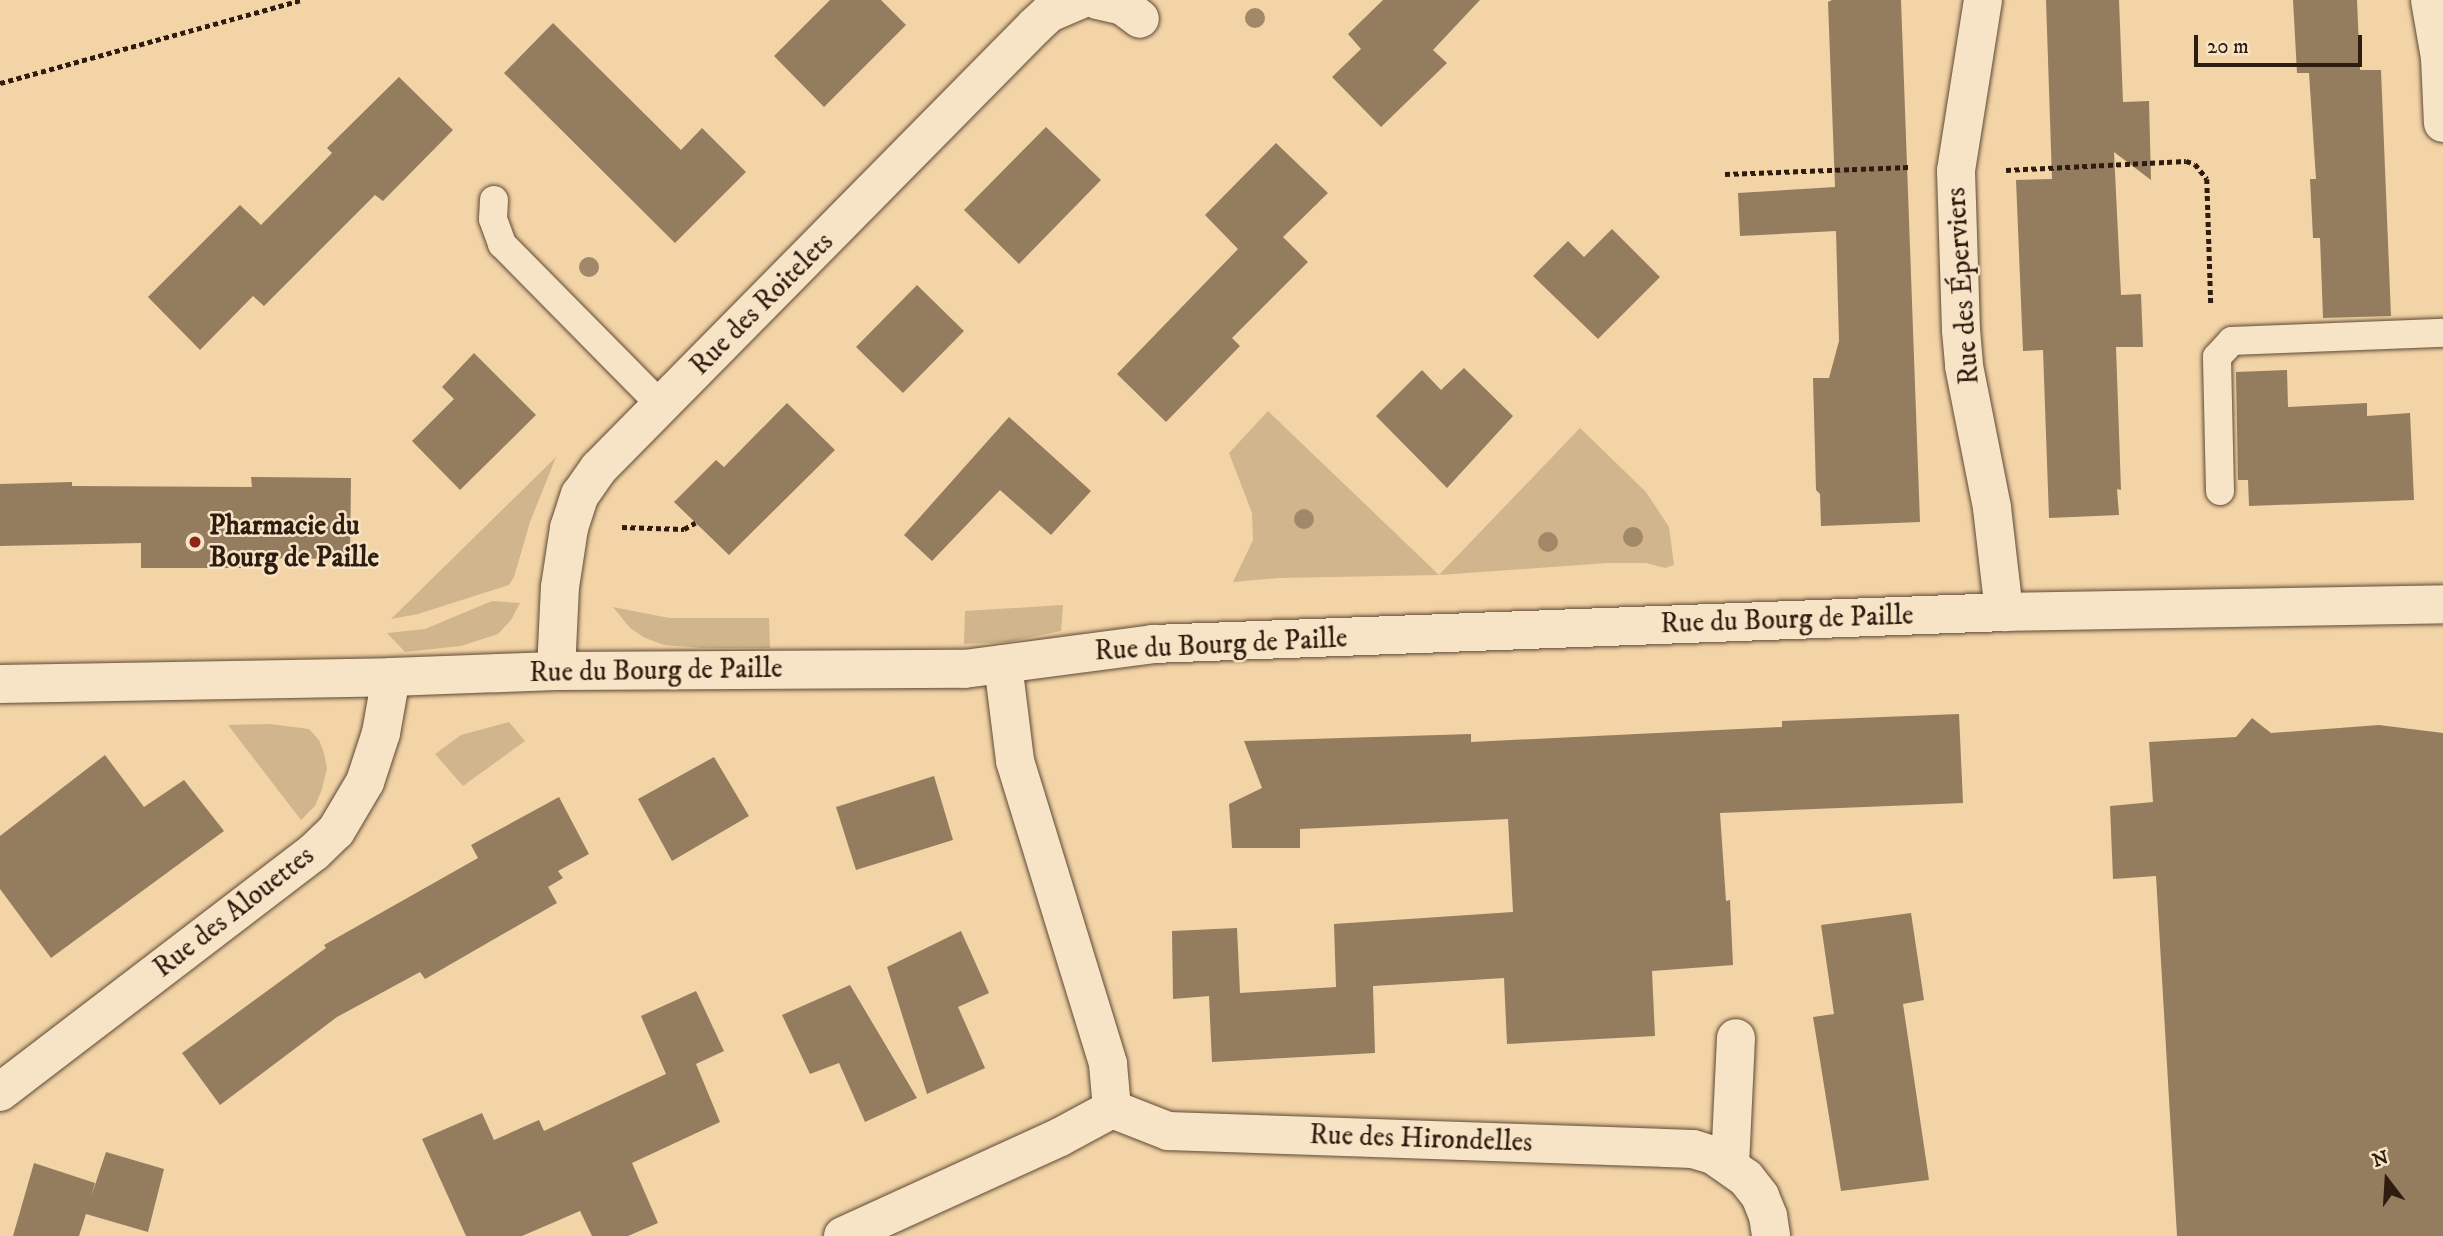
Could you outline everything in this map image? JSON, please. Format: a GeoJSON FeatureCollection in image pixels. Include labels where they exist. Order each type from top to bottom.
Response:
{"type":"FeatureCollection","features":[{"type":"Feature","properties":{"kind":"street","name":"Rue des Roitelets"},"geometry":{"type":"LineString","coordinates":[[556,671],[560,587],[574,511],[599,468],[1035,26],[1049,13],[1080,0]]}},
{"type":"Feature","properties":{"kind":"street"},"geometry":{"type":"LineString","coordinates":[[1097,0],[1123,6],[1140,19]]}},
{"type":"Feature","properties":{"kind":"street","name":"Rue des Éperviers"},"geometry":{"type":"LineString","coordinates":[[1983,0],[1956,171],[1961,330],[1964,366],[1992,508],[2004,612]]}},
{"type":"Feature","properties":{"kind":"street"},"geometry":{"type":"LineString","coordinates":[[2430,0],[2440,58],[2443,123]]}},
{"type":"Feature","properties":{"kind":"street","name":"Rue du Bourg de Paille"},"geometry":{"type":"LineString","coordinates":[[0,684],[391,677],[556,671],[964,669],[1153,644],[2004,612],[2443,604]]}},
{"type":"Feature","properties":{"kind":"street"},"geometry":{"type":"LineString","coordinates":[[843,1236],[1060,1137],[1112,1109],[1108,1064],[1015,761],[1003,664]]}},
{"type":"Feature","properties":{"kind":"street","name":"Rue des Alouettes"},"geometry":{"type":"LineString","coordinates":[[0,1092],[314,852],[336,831],[365,782],[381,733],[391,677]]}},
{"type":"Feature","properties":{"kind":"street"},"geometry":{"type":"LineString","coordinates":[[1730,1165],[1736,1038]]}},
{"type":"Feature","properties":{"kind":"street","name":"Rue des Hirondelles"},"geometry":{"type":"LineString","coordinates":[[1112,1109],[1168,1131],[1673,1147],[1713,1154],[1730,1165],[1760,1196],[1768,1216],[1771,1236]]}},
{"type":"Feature","properties":{"kind":"lane"},"geometry":{"type":"LineString","coordinates":[[494,200],[493,219],[502,244],[662,405]]}},
{"type":"Feature","properties":{"kind":"lane"},"geometry":{"type":"LineString","coordinates":[[2220,491],[2216,369],[2217,357],[2223,347],[2232,341],[2243,339],[2443,333]]}},
{"type":"Feature","properties":{"kind":"path"},"geometry":{"type":"LineString","coordinates":[[0,82],[301,0]]}},
{"type":"Feature","properties":{"kind":"path"},"geometry":{"type":"LineString","coordinates":[[2001,170],[2186,161],[2195,164],[2207,180],[2211,320],[2223,347]]}},
{"type":"Feature","properties":{"kind":"path"},"geometry":{"type":"LineString","coordinates":[[1725,174],[1920,167]]}},
{"type":"Feature","properties":{"kind":"path"},"geometry":{"type":"LineString","coordinates":[[617,527],[684,529],[695,523]]}},
{"type":"Feature","properties":{"kind":"shaded area"},"geometry":{"type":"Polygon","coordinates":[[[1268,411],[1439,575],[1279,578],[1233,582],[1253,540],[1252,513],[1229,453],[1268,411]]]}},
{"type":"Feature","properties":{"kind":"shaded area"},"geometry":{"type":"Polygon","coordinates":[[[1580,428],[1646,492],[1669,527],[1674,565],[1665,568],[1646,563],[1607,563],[1439,575],[1580,428]]]}},
{"type":"Feature","properties":{"kind":"shaded area"},"geometry":{"type":"Polygon","coordinates":[[[556,457],[509,585],[418,614],[391,619],[556,457]]]}},
{"type":"Feature","properties":{"kind":"shaded area"},"geometry":{"type":"Polygon","coordinates":[[[492,601],[520,603],[511,620],[498,634],[461,646],[405,652],[387,633],[425,629],[492,601]]]}},
{"type":"Feature","properties":{"kind":"shaded area"},"geometry":{"type":"Polygon","coordinates":[[[1063,605],[1061,631],[1008,642],[964,644],[965,611],[1063,605]]]}},
{"type":"Feature","properties":{"kind":"shaded area"},"geometry":{"type":"Polygon","coordinates":[[[613,607],[669,618],[769,618],[770,648],[664,645],[645,638],[630,628],[613,607]]]}},
{"type":"Feature","properties":{"kind":"shaded area"},"geometry":{"type":"Polygon","coordinates":[[[509,722],[525,741],[463,786],[435,754],[461,735],[509,722]]]}},
{"type":"Feature","properties":{"kind":"shaded area"},"geometry":{"type":"Polygon","coordinates":[[[270,724],[309,729],[319,740],[324,753],[327,769],[322,789],[315,806],[301,820],[228,725],[270,724]]]}},
{"type":"Feature","properties":{"kind":"building"},"geometry":{"type":"Polygon","coordinates":[[[830,0],[881,0],[906,25],[824,107],[774,56],[830,0]]]}},
{"type":"Feature","properties":{"kind":"building"},"geometry":{"type":"Polygon","coordinates":[[[1383,0],[1480,0],[1433,50],[1447,63],[1381,127],[1332,77],[1361,49],[1348,34],[1383,0]]]}},
{"type":"Feature","properties":{"kind":"building"},"geometry":{"type":"Polygon","coordinates":[[[1901,0],[1920,522],[1821,526],[1820,494],[1816,490],[1813,378],[1829,378],[1839,341],[1836,231],[1740,236],[1738,193],[1835,187],[1828,2],[1901,0]]]}},
{"type":"Feature","properties":{"kind":"building"},"geometry":{"type":"Polygon","coordinates":[[[2046,0],[2119,0],[2123,102],[2149,101],[2151,180],[2114,152],[2121,295],[2141,294],[2143,347],[2116,347],[2121,490],[2117,489],[2119,515],[2049,518],[2043,350],[2023,351],[2016,180],[2052,179],[2046,0]]]}},
{"type":"Feature","properties":{"kind":"building"},"geometry":{"type":"Polygon","coordinates":[[[2293,0],[2357,0],[2360,70],[2381,70],[2391,316],[2323,318],[2320,238],[2313,238],[2310,179],[2316,179],[2309,73],[2297,73],[2293,0]]]}},
{"type":"Feature","properties":{"kind":"building"},"geometry":{"type":"Polygon","coordinates":[[[553,23],[681,150],[702,128],[746,172],[675,243],[504,73],[553,23]]]}},
{"type":"Feature","properties":{"kind":"building"},"geometry":{"type":"Polygon","coordinates":[[[399,77],[453,130],[383,201],[375,195],[264,306],[253,296],[200,350],[148,297],[240,205],[261,225],[332,153],[327,148],[399,77]]]}},
{"type":"Feature","properties":{"kind":"building"},"geometry":{"type":"Polygon","coordinates":[[[1046,127],[1101,180],[1019,264],[964,210],[1046,127]]]}},
{"type":"Feature","properties":{"kind":"building"},"geometry":{"type":"Polygon","coordinates":[[[1276,143],[1328,193],[1283,237],[1308,262],[1232,338],[1240,346],[1166,422],[1117,374],[1238,249],[1205,215],[1276,143]]]}},
{"type":"Feature","properties":{"kind":"building"},"geometry":{"type":"Polygon","coordinates":[[[1612,229],[1660,277],[1598,339],[1533,276],[1568,241],[1584,257],[1612,229]]]}},
{"type":"Feature","properties":{"kind":"building"},"geometry":{"type":"Polygon","coordinates":[[[917,285],[964,331],[903,393],[856,347],[917,285]]]}},
{"type":"Feature","properties":{"kind":"building"},"geometry":{"type":"Polygon","coordinates":[[[474,353],[536,415],[460,490],[412,441],[454,399],[442,387],[474,353]]]}},
{"type":"Feature","properties":{"kind":"building"},"geometry":{"type":"Polygon","coordinates":[[[1464,368],[1513,416],[1447,488],[1376,416],[1422,370],[1441,390],[1464,368]]]}},
{"type":"Feature","properties":{"kind":"building"},"geometry":{"type":"Polygon","coordinates":[[[2287,370],[2288,407],[2367,403],[2367,416],[2410,413],[2414,500],[2249,506],[2248,480],[2238,480],[2236,372],[2287,370]]]}},
{"type":"Feature","properties":{"kind":"building"},"geometry":{"type":"Polygon","coordinates":[[[787,403],[835,450],[729,555],[674,502],[716,460],[724,467],[787,403]]]}},
{"type":"Feature","properties":{"kind":"building"},"geometry":{"type":"Polygon","coordinates":[[[1009,417],[1091,491],[1051,535],[1000,490],[932,561],[904,535],[1009,417]]]}},
{"type":"Feature","properties":{"kind":"building"},"geometry":{"type":"Polygon","coordinates":[[[251,477],[351,478],[350,559],[253,558],[253,568],[141,568],[141,543],[0,546],[0,484],[72,482],[72,486],[252,487],[251,477]]]}},
{"type":"Feature","properties":{"kind":"building"},"geometry":{"type":"Polygon","coordinates":[[[1959,714],[1963,803],[1720,813],[1726,901],[1730,900],[1733,965],[1652,971],[1655,1036],[1507,1044],[1504,978],[1373,986],[1375,1053],[1212,1062],[1209,996],[1173,999],[1172,931],[1237,928],[1240,993],[1336,987],[1334,924],[1513,912],[1508,819],[1300,829],[1300,848],[1232,848],[1229,804],[1262,788],[1244,741],[1471,734],[1471,742],[1782,727],[1782,721],[1959,714]]]}},
{"type":"Feature","properties":{"kind":"building"},"geometry":{"type":"Polygon","coordinates":[[[2252,718],[2271,733],[2379,725],[2443,733],[2443,1236],[2177,1236],[2156,876],[2113,879],[2110,806],[2153,802],[2149,742],[2236,737],[2252,718]]]}},
{"type":"Feature","properties":{"kind":"building"},"geometry":{"type":"Polygon","coordinates":[[[105,755],[144,807],[184,780],[224,831],[51,958],[0,889],[0,836],[105,755]]]}},
{"type":"Feature","properties":{"kind":"building"},"geometry":{"type":"Polygon","coordinates":[[[714,757],[749,816],[672,861],[638,799],[714,757]]]}},
{"type":"Feature","properties":{"kind":"building"},"geometry":{"type":"Polygon","coordinates":[[[934,776],[953,840],[856,870],[836,807],[934,776]]]}},
{"type":"Feature","properties":{"kind":"building"},"geometry":{"type":"Polygon","coordinates":[[[559,797],[589,854],[558,871],[563,878],[548,887],[557,903],[425,979],[420,972],[337,1017],[220,1105],[182,1053],[326,948],[324,945],[478,858],[471,845],[559,797]]]}},
{"type":"Feature","properties":{"kind":"building"},"geometry":{"type":"Polygon","coordinates":[[[1911,913],[1924,1000],[1903,1004],[1929,1180],[1841,1191],[1813,1017],[1834,1014],[1821,925],[1911,913]]]}},
{"type":"Feature","properties":{"kind":"building"},"geometry":{"type":"Polygon","coordinates":[[[961,931],[989,993],[958,1007],[985,1068],[927,1094],[887,967],[961,931]]]}},
{"type":"Feature","properties":{"kind":"building"},"geometry":{"type":"Polygon","coordinates":[[[850,985],[917,1098],[865,1122],[839,1063],[810,1074],[782,1015],[850,985]]]}},
{"type":"Feature","properties":{"kind":"building"},"geometry":{"type":"Polygon","coordinates":[[[696,991],[724,1051],[696,1064],[720,1122],[632,1163],[658,1223],[628,1236],[592,1236],[580,1211],[522,1236],[466,1236],[422,1139],[482,1113],[494,1140],[539,1120],[544,1131],[666,1074],[641,1016],[696,991]]]}},
{"type":"Feature","properties":{"kind":"building"},"geometry":{"type":"Polygon","coordinates":[[[106,1152],[164,1169],[148,1232],[86,1214],[79,1236],[13,1236],[34,1163],[95,1183],[91,1197],[106,1152]]]}},
{"type":"Feature","properties":{"kind":"place","name":"Pharmacie du Bourg de Paille"},"geometry":{"type":"Point","coordinates":[195,542]}}]}
